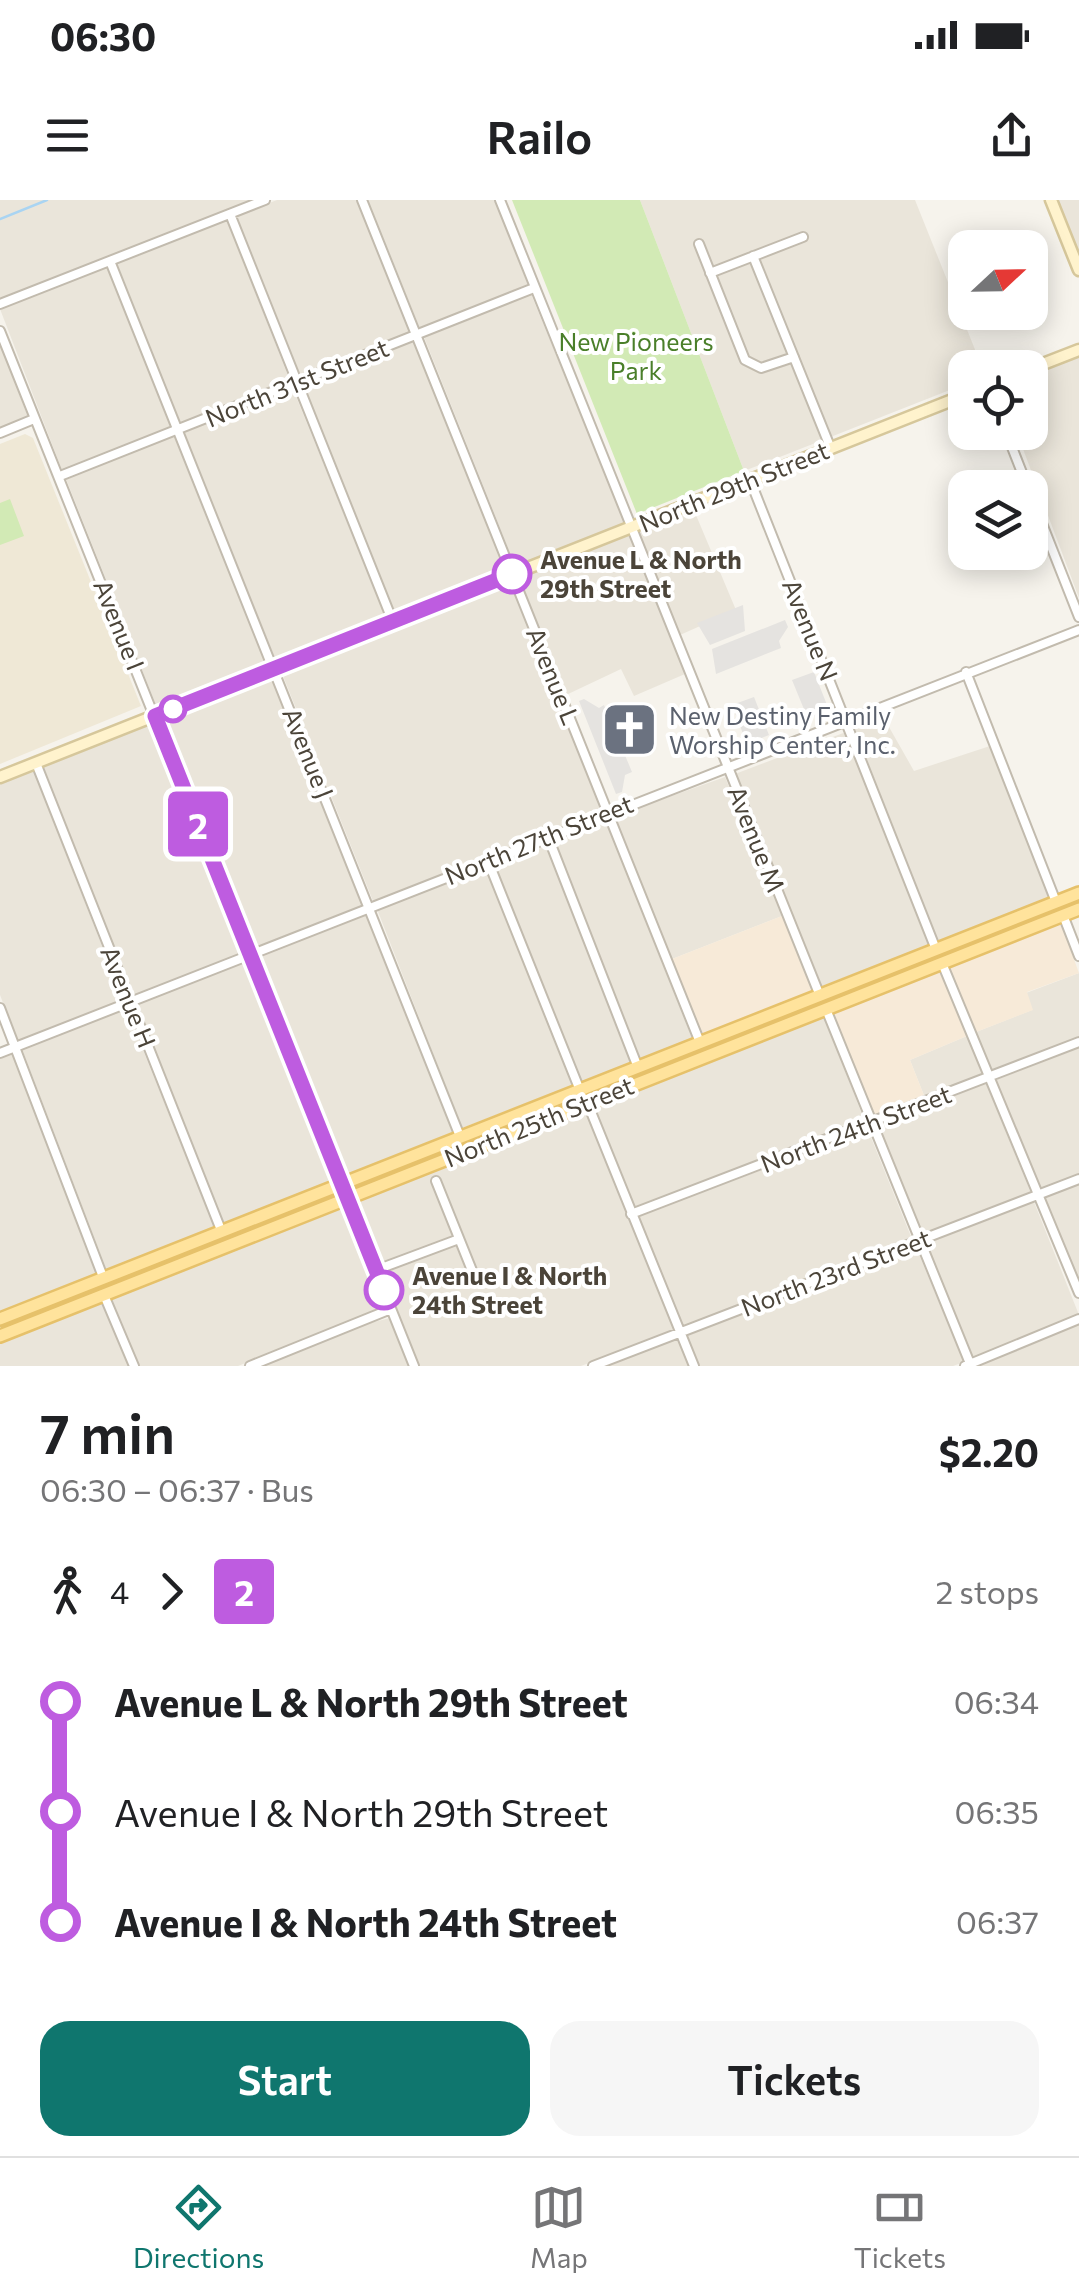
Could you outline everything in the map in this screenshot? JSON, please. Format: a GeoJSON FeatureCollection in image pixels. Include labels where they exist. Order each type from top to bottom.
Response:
{"type":"FeatureCollection","features":[{"type":"Feature","properties":{"kind":"main road","name":"North 25th Street"},"geometry":{"type":"LineString","coordinates":[[0,1319],[459,1134],[1079,893]]}},
{"type":"Feature","properties":{"kind":"main road"},"geometry":{"type":"LineString","coordinates":[[1063,915],[1066,907],[1079,901]]}},
{"type":"Feature","properties":{"kind":"main road","name":"North 25th Street"},"geometry":{"type":"LineString","coordinates":[[0,1336],[1079,909]]}},
{"type":"Feature","properties":{"kind":"main road"},"geometry":{"type":"LineString","coordinates":[[587,1102],[598,1087],[671,1059],[680,1048]]}},
{"type":"Feature","properties":{"kind":"main road"},"geometry":{"type":"LineString","coordinates":[[104,1295],[106,1285],[114,1279],[188,1248],[196,1240]]}},
{"type":"Feature","properties":{"kind":"street"},"geometry":{"type":"LineString","coordinates":[[0,304],[265,200]]}},
{"type":"Feature","properties":{"kind":"street","name":"Avenue L"},"geometry":{"type":"LineString","coordinates":[[362,200],[698,1040]]}},
{"type":"Feature","properties":{"kind":"street","name":"Avenue M"},"geometry":{"type":"LineString","coordinates":[[500,200],[969,1365]]}},
{"type":"Feature","properties":{"kind":"street"},"geometry":{"type":"LineString","coordinates":[[1051,200],[1079,270]]}},
{"type":"Feature","properties":{"kind":"street"},"geometry":{"type":"LineString","coordinates":[[230,214],[393,622]]}},
{"type":"Feature","properties":{"kind":"street"},"geometry":{"type":"LineString","coordinates":[[710,273],[803,237]]}},
{"type":"Feature","properties":{"kind":"street"},"geometry":{"type":"LineString","coordinates":[[699,244],[745,360],[761,368],[794,357]]}},
{"type":"Feature","properties":{"kind":"street"},"geometry":{"type":"LineString","coordinates":[[753,256],[830,448]]}},
{"type":"Feature","properties":{"kind":"street","name":"Avenue J"},"geometry":{"type":"LineString","coordinates":[[110,261],[459,1134]]}},
{"type":"Feature","properties":{"kind":"street","name":"North 31st Street"},"geometry":{"type":"LineString","coordinates":[[60,476],[534,288]]}},
{"type":"Feature","properties":{"kind":"street","name":"Avenue I"},"geometry":{"type":"LineString","coordinates":[[0,331],[414,1366]]}},
{"type":"Feature","properties":{"kind":"street"},"geometry":{"type":"LineString","coordinates":[[1048,363],[1079,350]]}},
{"type":"Feature","properties":{"kind":"street","name":"North 29th Street"},"geometry":{"type":"LineString","coordinates":[[0,777],[948,402]]}},
{"type":"Feature","properties":{"kind":"street"},"geometry":{"type":"LineString","coordinates":[[0,433],[34,419]]}},
{"type":"Feature","properties":{"kind":"street","name":"Avenue N"},"geometry":{"type":"LineString","coordinates":[[750,480],[935,948]]}},
{"type":"Feature","properties":{"kind":"street"},"geometry":{"type":"LineString","coordinates":[[1048,538],[1079,617]]}},
{"type":"Feature","properties":{"kind":"street","name":"North 27th Street"},"geometry":{"type":"LineString","coordinates":[[0,1052],[1079,630]]}},
{"type":"Feature","properties":{"kind":"street"},"geometry":{"type":"LineString","coordinates":[[966,672],[1056,902]]}},
{"type":"Feature","properties":{"kind":"street","name":"Avenue H"},"geometry":{"type":"LineString","coordinates":[[36,763],[221,1230]]}},
{"type":"Feature","properties":{"kind":"street"},"geometry":{"type":"LineString","coordinates":[[548,837],[637,1066]]}},
{"type":"Feature","properties":{"kind":"street"},"geometry":{"type":"LineString","coordinates":[[488,860],[579,1088]]}},
{"type":"Feature","properties":{"kind":"street"},"geometry":{"type":"LineString","coordinates":[[1063,915],[1079,956]]}},
{"type":"Feature","properties":{"kind":"street"},"geometry":{"type":"LineString","coordinates":[[942,963],[1079,1293]]}},
{"type":"Feature","properties":{"kind":"street"},"geometry":{"type":"LineString","coordinates":[[0,1008],[104,1276]]}},
{"type":"Feature","properties":{"kind":"street","name":"North 24th Street"},"geometry":{"type":"LineString","coordinates":[[632,1214],[1079,1042]]}},
{"type":"Feature","properties":{"kind":"street"},"geometry":{"type":"LineString","coordinates":[[587,1102],[694,1366]]}},
{"type":"Feature","properties":{"kind":"street","name":"North 23rd Street"},"geometry":{"type":"LineString","coordinates":[[593,1366],[1079,1180]]}},
{"type":"Feature","properties":{"kind":"street"},"geometry":{"type":"LineString","coordinates":[[436,1181],[472,1274]]}},
{"type":"Feature","properties":{"kind":"street"},"geometry":{"type":"LineString","coordinates":[[376,1270],[459,1239]]}},
{"type":"Feature","properties":{"kind":"street"},"geometry":{"type":"LineString","coordinates":[[104,1295],[134,1366]]}},
{"type":"Feature","properties":{"kind":"street"},"geometry":{"type":"LineString","coordinates":[[250,1366],[391,1309]]}},
{"type":"Feature","properties":{"kind":"street"},"geometry":{"type":"LineString","coordinates":[[969,1365],[1079,1320]]}},
{"type":"Feature","properties":{"kind":"shaded area"},"geometry":{"type":"Polygon","coordinates":[[[0,200],[253,200],[0,300],[0,200]]]}},
{"type":"Feature","properties":{"kind":"shaded area"},"geometry":{"type":"Polygon","coordinates":[[[277,200],[357,200],[411,333],[299,377],[236,216],[277,200]]]}},
{"type":"Feature","properties":{"kind":"shaded area"},"geometry":{"type":"Polygon","coordinates":[[[368,200],[495,200],[528,285],[420,329],[368,200]]]}},
{"type":"Feature","properties":{"kind":"shaded area"},"geometry":{"type":"Polygon","coordinates":[[[640,200],[915,200],[948,282],[948,330],[967,330],[975,350],[948,350],[948,391],[744,471],[640,200]]]}},
{"type":"Feature","properties":{"kind":"shaded area"},"geometry":{"type":"Polygon","coordinates":[[[1056,200],[1079,200],[1079,257],[1056,200]]]}},
{"type":"Feature","properties":{"kind":"shaded area"},"geometry":{"type":"Polygon","coordinates":[[[227,220],[290,381],[180,425],[117,263],[227,220]]]}},
{"type":"Feature","properties":{"kind":"shaded area"},"geometry":{"type":"Polygon","coordinates":[[[107,267],[171,428],[62,470],[0,309],[107,267]]]}},
{"type":"Feature","properties":{"kind":"shaded area"},"geometry":{"type":"Polygon","coordinates":[[[531,294],[626,525],[516,568],[424,337],[531,294]]]}},
{"type":"Feature","properties":{"kind":"shaded area"},"geometry":{"type":"Polygon","coordinates":[[[414,341],[506,572],[396,616],[303,385],[414,341]]]}},
{"type":"Feature","properties":{"kind":"shaded area"},"geometry":{"type":"Polygon","coordinates":[[[0,345],[28,417],[0,428],[0,345]]]}},
{"type":"Feature","properties":{"kind":"shaded area"},"geometry":{"type":"Polygon","coordinates":[[[1079,355],[1079,598],[1048,516],[1048,470],[1031,470],[1023,450],[1048,450],[1048,367],[1079,355]]]}},
{"type":"Feature","properties":{"kind":"shaded area"},"geometry":{"type":"Polygon","coordinates":[[[293,389],[387,620],[277,663],[183,433],[293,389]]]}},
{"type":"Feature","properties":{"kind":"shaded area"},"geometry":{"type":"Polygon","coordinates":[[[25,434],[33,438],[141,706],[0,764],[0,444],[25,434]]]}},
{"type":"Feature","properties":{"kind":"shaded area"},"geometry":{"type":"Polygon","coordinates":[[[174,436],[267,667],[158,710],[66,479],[174,436]]]}},
{"type":"Feature","properties":{"kind":"shaded area"},"geometry":{"type":"Polygon","coordinates":[[[693,508],[736,610],[680,635],[638,529],[693,508]]]}},
{"type":"Feature","properties":{"kind":"shaded area"},"geometry":{"type":"Polygon","coordinates":[[[629,533],[685,674],[634,696],[621,669],[566,695],[519,577],[629,533]]]}},
{"type":"Feature","properties":{"kind":"shaded area"},"geometry":{"type":"Polygon","coordinates":[[[510,580],[602,811],[373,901],[281,671],[510,580]]]}},
{"type":"Feature","properties":{"kind":"shaded area"},"geometry":{"type":"Polygon","coordinates":[[[743,605],[745,631],[710,645],[697,623],[743,605]]]}},
{"type":"Feature","properties":{"kind":"shaded area"},"geometry":{"type":"Polygon","coordinates":[[[785,620],[788,627],[779,641],[781,648],[716,674],[712,649],[785,620]]]}},
{"type":"Feature","properties":{"kind":"shaded area"},"geometry":{"type":"Polygon","coordinates":[[[814,672],[829,710],[808,719],[792,680],[814,672]]]}},
{"type":"Feature","properties":{"kind":"shaded area"},"geometry":{"type":"Polygon","coordinates":[[[272,680],[364,905],[253,948],[162,719],[272,680]]]}},
{"type":"Feature","properties":{"kind":"shaded area"},"geometry":{"type":"Polygon","coordinates":[[[754,697],[769,735],[747,744],[732,705],[754,697]]]}},
{"type":"Feature","properties":{"kind":"shaded area"},"geometry":{"type":"Polygon","coordinates":[[[584,699],[599,708],[604,705],[632,772],[625,775],[622,792],[616,794],[579,701],[584,699]]]}},
{"type":"Feature","properties":{"kind":"shaded area"},"geometry":{"type":"Polygon","coordinates":[[[885,720],[914,771],[990,746],[1050,899],[938,942],[855,729],[885,720]]]}},
{"type":"Feature","properties":{"kind":"shaded area"},"geometry":{"type":"Polygon","coordinates":[[[152,723],[244,952],[132,996],[43,765],[152,723]]]}},
{"type":"Feature","properties":{"kind":"shaded area"},"geometry":{"type":"Polygon","coordinates":[[[846,732],[929,945],[822,986],[735,774],[846,732]]]}},
{"type":"Feature","properties":{"kind":"shaded area"},"geometry":{"type":"Polygon","coordinates":[[[33,769],[123,1000],[18,1041],[0,995],[0,782],[33,769]]]}},
{"type":"Feature","properties":{"kind":"shaded area"},"geometry":{"type":"Polygon","coordinates":[[[725,777],[782,916],[672,959],[615,816],[725,777]]]}},
{"type":"Feature","properties":{"kind":"shaded area"},"geometry":{"type":"Polygon","coordinates":[[[605,819],[692,1038],[640,1059],[554,839],[605,819]]]}},
{"type":"Feature","properties":{"kind":"shaded area"},"geometry":{"type":"Polygon","coordinates":[[[545,843],[631,1063],[582,1082],[494,863],[545,843]]]}},
{"type":"Feature","properties":{"kind":"shaded area"},"geometry":{"type":"Polygon","coordinates":[[[486,870],[573,1085],[462,1128],[377,909],[486,870]]]}},
{"type":"Feature","properties":{"kind":"shaded area"},"geometry":{"type":"Polygon","coordinates":[[[1063,904],[1059,912],[829,1003],[826,996],[1063,904]]]}},
{"type":"Feature","properties":{"kind":"shaded area"},"geometry":{"type":"Polygon","coordinates":[[[367,913],[453,1132],[343,1176],[256,957],[367,913]]]}},
{"type":"Feature","properties":{"kind":"shaded area"},"geometry":{"type":"Polygon","coordinates":[[[782,916],[813,991],[701,1035],[672,959],[782,916]]]}},
{"type":"Feature","properties":{"kind":"shaded area"},"geometry":{"type":"Polygon","coordinates":[[[1060,921],[1079,973],[1027,992],[1033,1010],[976,1032],[948,965],[1060,921]]]}},
{"type":"Feature","properties":{"kind":"shaded area"},"geometry":{"type":"Polygon","coordinates":[[[247,960],[334,1180],[224,1224],[135,1004],[247,960]]]}},
{"type":"Feature","properties":{"kind":"shaded area"},"geometry":{"type":"Polygon","coordinates":[[[939,969],[967,1036],[910,1060],[925,1098],[874,1118],[832,1011],[939,969]]]}},
{"type":"Feature","properties":{"kind":"shaded area"},"geometry":{"type":"Polygon","coordinates":[[[1079,973],[1079,1038],[992,1072],[976,1032],[1032,1010],[1026,993],[1079,973]]]}},
{"type":"Feature","properties":{"kind":"shaded area"},"geometry":{"type":"Polygon","coordinates":[[[126,1008],[215,1228],[107,1271],[22,1049],[126,1008]]]}},
{"type":"Feature","properties":{"kind":"shaded area"},"geometry":{"type":"Polygon","coordinates":[[[823,1014],[865,1122],[635,1208],[593,1104],[823,1014]]]}},
{"type":"Feature","properties":{"kind":"shaded area"},"geometry":{"type":"Polygon","coordinates":[[[967,1036],[983,1075],[925,1098],[910,1060],[967,1036]]]}},
{"type":"Feature","properties":{"kind":"shaded area"},"geometry":{"type":"Polygon","coordinates":[[[1079,1047],[1079,1175],[1040,1190],[996,1080],[1079,1047]]]}},
{"type":"Feature","properties":{"kind":"shaded area"},"geometry":{"type":"Polygon","coordinates":[[[12,1052],[97,1274],[0,1314],[0,1057],[12,1052]]]}},
{"type":"Feature","properties":{"kind":"shaded area"},"geometry":{"type":"Polygon","coordinates":[[[986,1083],[1031,1193],[921,1236],[878,1127],[986,1083]]]}},
{"type":"Feature","properties":{"kind":"shaded area"},"geometry":{"type":"Polygon","coordinates":[[[579,1092],[582,1099],[350,1192],[347,1184],[579,1092]]]}},
{"type":"Feature","properties":{"kind":"shaded area"},"geometry":{"type":"Polygon","coordinates":[[[584,1108],[675,1330],[581,1366],[419,1366],[382,1273],[456,1245],[469,1279],[478,1275],[440,1176],[430,1179],[453,1237],[379,1264],[353,1200],[584,1108]]]}},
{"type":"Feature","properties":{"kind":"shaded area"},"geometry":{"type":"Polygon","coordinates":[[[868,1130],[912,1239],[684,1327],[638,1216],[868,1130]]]}},
{"type":"Feature","properties":{"kind":"shaded area"},"geometry":{"type":"Polygon","coordinates":[[[1079,1184],[1079,1281],[1043,1198],[1079,1184]]]}},
{"type":"Feature","properties":{"kind":"shaded area"},"geometry":{"type":"Polygon","coordinates":[[[338,1188],[341,1196],[111,1287],[190,1253],[199,1244],[338,1188]]]}},
{"type":"Feature","properties":{"kind":"shaded area"},"geometry":{"type":"Polygon","coordinates":[[[1034,1202],[1079,1315],[973,1358],[925,1244],[1034,1202]]]}},
{"type":"Feature","properties":{"kind":"shaded area"},"geometry":{"type":"Polygon","coordinates":[[[344,1204],[385,1307],[238,1366],[139,1366],[110,1298],[344,1204]]]}},
{"type":"Feature","properties":{"kind":"shaded area"},"geometry":{"type":"Polygon","coordinates":[[[916,1247],[964,1362],[953,1366],[699,1366],[687,1335],[916,1247]]]}},
{"type":"Feature","properties":{"kind":"shaded area"},"geometry":{"type":"Polygon","coordinates":[[[101,1301],[128,1366],[0,1366],[0,1341],[101,1301]]]}},
{"type":"Feature","properties":{"kind":"shaded area"},"geometry":{"type":"Polygon","coordinates":[[[390,1318],[408,1366],[262,1366],[366,1324],[390,1318]]]}},
{"type":"Feature","properties":{"kind":"shaded area"},"geometry":{"type":"Polygon","coordinates":[[[1079,1324],[1079,1366],[977,1366],[1079,1324]]]}},
{"type":"Feature","properties":{"kind":"shaded area"},"geometry":{"type":"Polygon","coordinates":[[[678,1339],[689,1366],[606,1366],[678,1339]]]}},
{"type":"Feature","properties":{"kind":"green space","name":"New Pioneers Park"},"geometry":{"type":"Polygon","coordinates":[[[512,200],[640,200],[744,471],[637,514],[512,200]]]}},
{"type":"Feature","properties":{"kind":"green space"},"geometry":{"type":"Polygon","coordinates":[[[10,499],[24,536],[0,545],[0,503],[10,499]]]}},
{"type":"Feature","properties":{"kind":"waterway"},"geometry":{"type":"LineString","coordinates":[[0,219],[47,200]]}},
{"type":"Feature","properties":{"kind":"bus line","name":"2"},"geometry":{"type":"LineString","coordinates":[[384,1290],[155,716],[512,574]]}},
{"type":"Feature","properties":{"kind":"place","name":"Avenue L & North 29th Street"},"geometry":{"type":"Point","coordinates":[512,574]}},
{"type":"Feature","properties":{"kind":"place","name":"New Destiny Family Worship Center, Inc."},"geometry":{"type":"Point","coordinates":[630,730]}},
{"type":"Feature","properties":{"kind":"place","name":"Avenue I & North 24th Street"},"geometry":{"type":"Point","coordinates":[384,1290]}}]}
